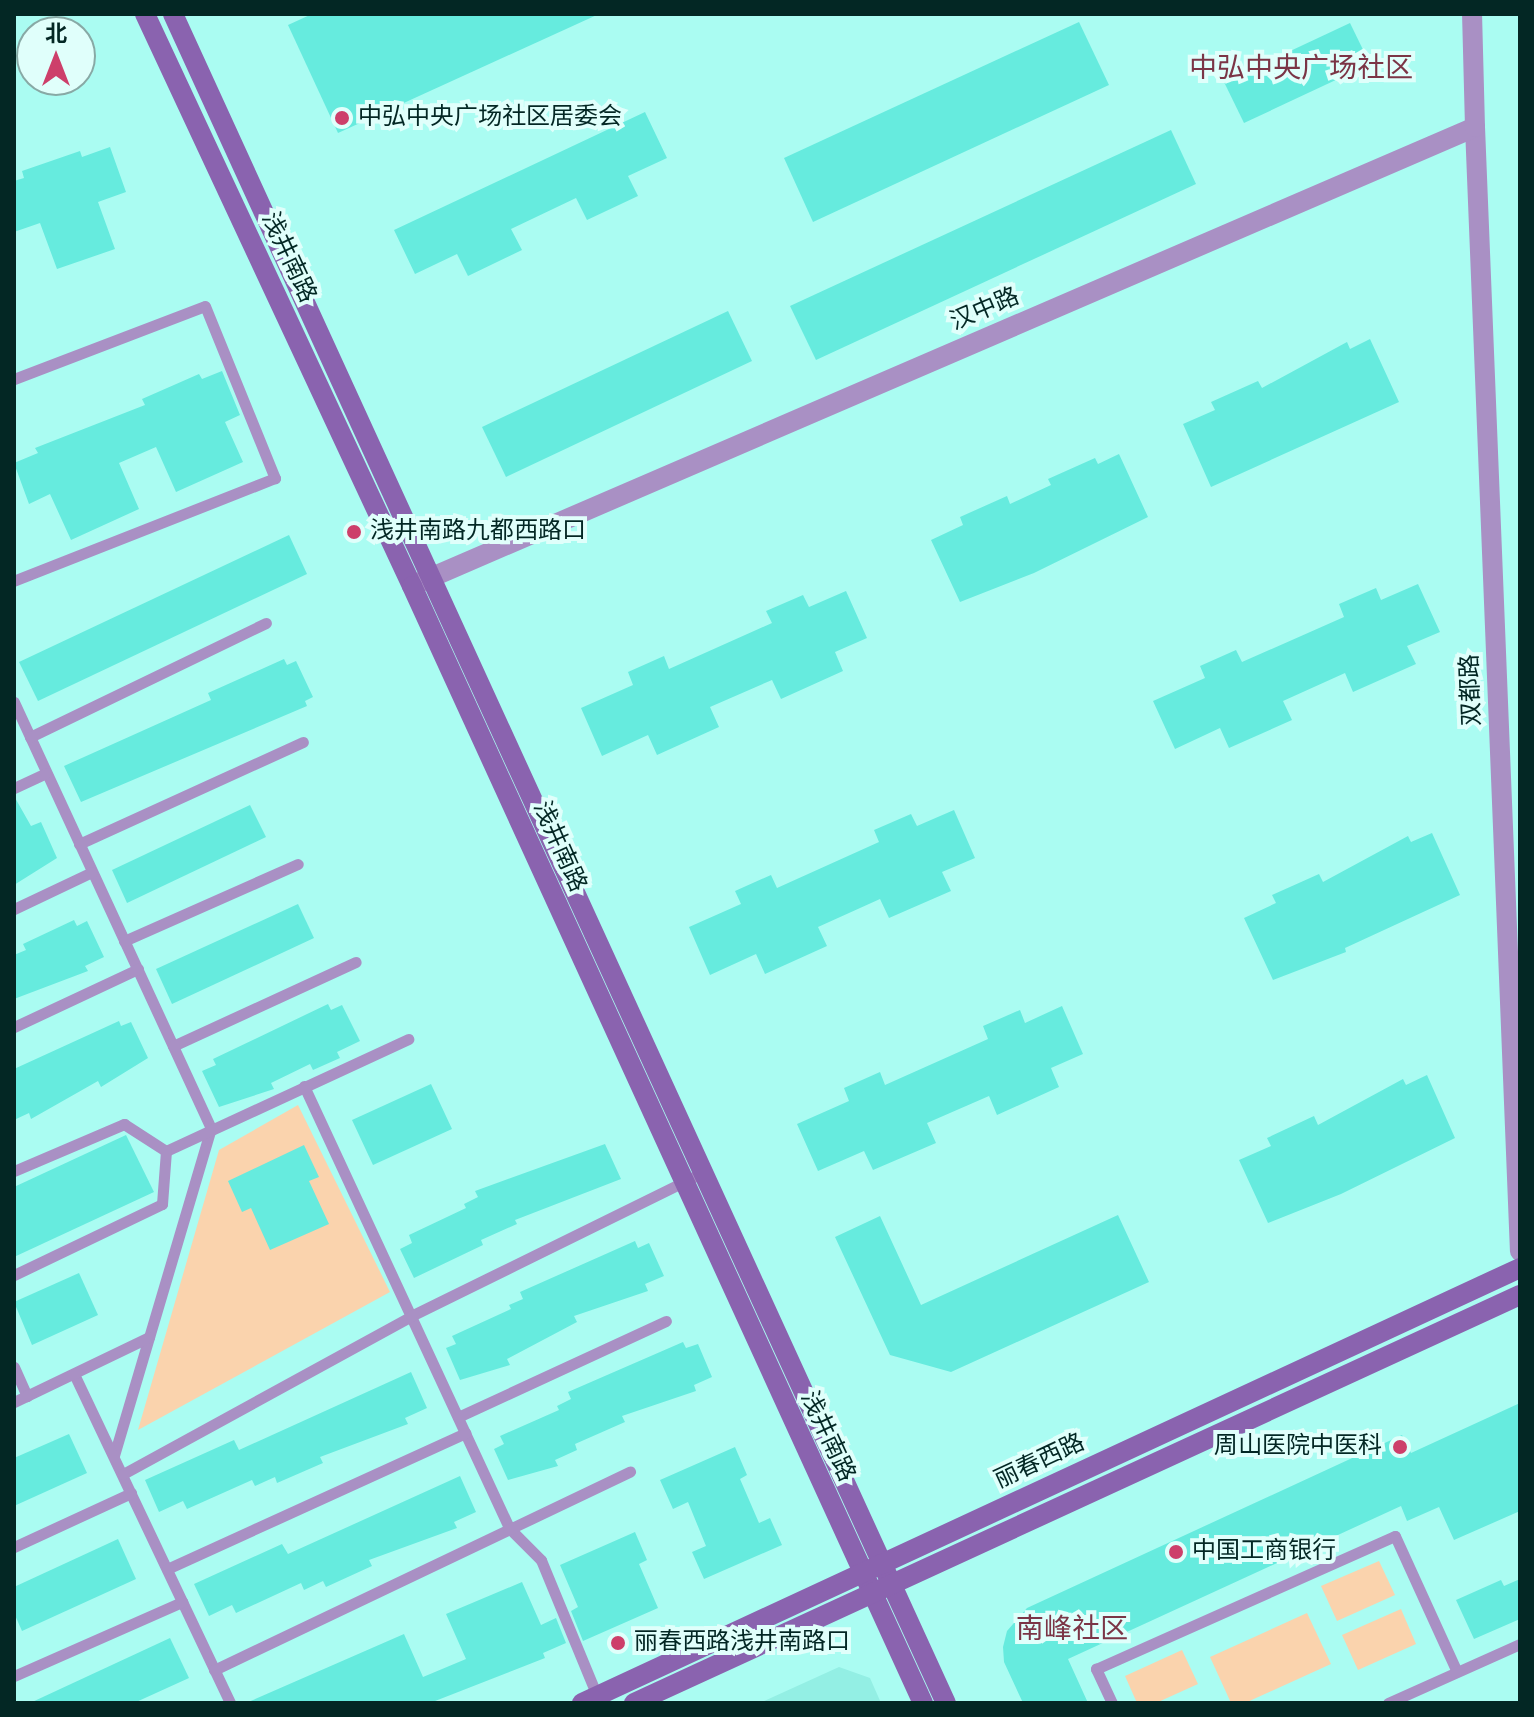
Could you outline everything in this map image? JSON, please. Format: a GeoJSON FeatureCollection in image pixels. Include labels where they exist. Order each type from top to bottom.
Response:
{"type":"FeatureCollection","features":[{"type":"Feature","properties":{"kind":"street","name":"浅井南路"},"geometry":{"type":"LineString","coordinates":[[145,14],[412,586],[681,1183],[923,1703]]}},
{"type":"Feature","properties":{"kind":"street","name":"浅井南路"},"geometry":{"type":"LineString","coordinates":[[173,14],[946,1703]]}},
{"type":"Feature","properties":{"kind":"street"},"geometry":{"type":"LineString","coordinates":[[1472,14],[1475,127]]}},
{"type":"Feature","properties":{"kind":"street","name":"汉中路"},"geometry":{"type":"LineString","coordinates":[[412,586],[1475,127]]}},
{"type":"Feature","properties":{"kind":"street","name":"双都路"},"geometry":{"type":"LineString","coordinates":[[1475,127],[1520,1251]]}},
{"type":"Feature","properties":{"kind":"street","name":"丽春西路"},"geometry":{"type":"LineString","coordinates":[[590,1700],[1520,1268]]}},
{"type":"Feature","properties":{"kind":"street","name":"丽春西路"},"geometry":{"type":"LineString","coordinates":[[634,1703],[1520,1295]]}},
{"type":"Feature","properties":{"kind":"lane"},"geometry":{"type":"LineString","coordinates":[[14,379],[205,306],[275,478],[14,581]]}},
{"type":"Feature","properties":{"kind":"lane"},"geometry":{"type":"LineString","coordinates":[[30,737],[266,623]]}},
{"type":"Feature","properties":{"kind":"lane"},"geometry":{"type":"LineString","coordinates":[[14,702],[211,1128],[114,1455]]}},
{"type":"Feature","properties":{"kind":"lane"},"geometry":{"type":"LineString","coordinates":[[79,844],[303,742]]}},
{"type":"Feature","properties":{"kind":"lane"},"geometry":{"type":"LineString","coordinates":[[14,788],[46,773]]}},
{"type":"Feature","properties":{"kind":"lane"},"geometry":{"type":"LineString","coordinates":[[124,941],[298,864]]}},
{"type":"Feature","properties":{"kind":"lane"},"geometry":{"type":"LineString","coordinates":[[14,909],[92,872]]}},
{"type":"Feature","properties":{"kind":"lane"},"geometry":{"type":"LineString","coordinates":[[173,1046],[356,962]]}},
{"type":"Feature","properties":{"kind":"lane"},"geometry":{"type":"LineString","coordinates":[[14,1027],[138,969]]}},
{"type":"Feature","properties":{"kind":"lane"},"geometry":{"type":"LineString","coordinates":[[166,1151],[408,1039]]}},
{"type":"Feature","properties":{"kind":"lane"},"geometry":{"type":"LineString","coordinates":[[304,1086],[510,1529],[541,1560],[590,1700]]}},
{"type":"Feature","properties":{"kind":"lane"},"geometry":{"type":"LineString","coordinates":[[14,1171],[124,1124],[166,1151]]}},
{"type":"Feature","properties":{"kind":"lane"},"geometry":{"type":"LineString","coordinates":[[14,1275],[162,1204],[166,1151]]}},
{"type":"Feature","properties":{"kind":"lane"},"geometry":{"type":"LineString","coordinates":[[123,1474],[411,1316],[704,1172]]}},
{"type":"Feature","properties":{"kind":"lane"},"geometry":{"type":"LineString","coordinates":[[458,1417],[666,1321]]}},
{"type":"Feature","properties":{"kind":"lane"},"geometry":{"type":"LineString","coordinates":[[14,1402],[149,1337]]}},
{"type":"Feature","properties":{"kind":"lane"},"geometry":{"type":"LineString","coordinates":[[14,1367],[27,1396]]}},
{"type":"Feature","properties":{"kind":"lane"},"geometry":{"type":"LineString","coordinates":[[74,1374],[230,1703]]}},
{"type":"Feature","properties":{"kind":"lane"},"geometry":{"type":"LineString","coordinates":[[167,1569],[465,1433]]}},
{"type":"Feature","properties":{"kind":"lane"},"geometry":{"type":"LineString","coordinates":[[214,1670],[630,1472]]}},
{"type":"Feature","properties":{"kind":"lane"},"geometry":{"type":"LineString","coordinates":[[14,1547],[131,1493]]}},
{"type":"Feature","properties":{"kind":"lane"},"geometry":{"type":"LineString","coordinates":[[1112,1703],[1096,1669],[1395,1536],[1457,1672]]}},
{"type":"Feature","properties":{"kind":"lane"},"geometry":{"type":"LineString","coordinates":[[14,1676],[182,1602]]}},
{"type":"Feature","properties":{"kind":"lane"},"geometry":{"type":"LineString","coordinates":[[1388,1703],[1520,1644]]}},
{"type":"Feature","properties":{"kind":"shaded area"},"geometry":{"type":"Polygon","coordinates":[[[298,1105],[390,1292],[138,1430],[219,1150],[298,1105]]]}},
{"type":"Feature","properties":{"kind":"shaded area"},"geometry":{"type":"Polygon","coordinates":[[[1379,1561],[1395,1595],[1337,1621],[1321,1586],[1379,1561]]]}},
{"type":"Feature","properties":{"kind":"shaded area"},"geometry":{"type":"Polygon","coordinates":[[[1401,1609],[1416,1644],[1358,1670],[1342,1635],[1401,1609]]]}},
{"type":"Feature","properties":{"kind":"shaded area"},"geometry":{"type":"Polygon","coordinates":[[[1307,1613],[1331,1664],[1245,1703],[1231,1703],[1210,1657],[1307,1613]]]}},
{"type":"Feature","properties":{"kind":"shaded area"},"geometry":{"type":"Polygon","coordinates":[[[1182,1650],[1198,1684],[1156,1703],[1137,1703],[1125,1676],[1182,1650]]]}},
{"type":"Feature","properties":{"kind":"shaded area"},"geometry":{"type":"Polygon","coordinates":[[[839,1667],[870,1678],[881,1703],[760,1703],[839,1667]]]}},
{"type":"Feature","properties":{"kind":"building"},"geometry":{"type":"Polygon","coordinates":[[[312,14],[599,14],[338,133],[288,25],[312,14]]]}},
{"type":"Feature","properties":{"kind":"building"},"geometry":{"type":"Polygon","coordinates":[[[1079,22],[1109,85],[813,222],[784,158],[1079,22]]]}},
{"type":"Feature","properties":{"kind":"building"},"geometry":{"type":"Polygon","coordinates":[[[1350,23],[1370,64],[1244,123],[1224,82],[1350,23]]]}},
{"type":"Feature","properties":{"kind":"building"},"geometry":{"type":"Polygon","coordinates":[[[645,112],[667,158],[628,176],[638,196],[587,220],[576,198],[511,229],[522,250],[468,276],[457,254],[415,274],[394,230],[645,112]]]}},
{"type":"Feature","properties":{"kind":"building"},"geometry":{"type":"Polygon","coordinates":[[[1171,130],[1196,184],[816,360],[790,306],[1171,130]]]}},
{"type":"Feature","properties":{"kind":"building"},"geometry":{"type":"Polygon","coordinates":[[[110,147],[126,192],[98,202],[115,249],[57,269],[40,223],[14,232],[14,181],[24,178],[22,171],[80,151],[82,157],[110,147]]]}},
{"type":"Feature","properties":{"kind":"building"},"geometry":{"type":"Polygon","coordinates":[[[728,311],[752,361],[506,477],[482,427],[728,311]]]}},
{"type":"Feature","properties":{"kind":"building"},"geometry":{"type":"Polygon","coordinates":[[[1370,339],[1399,402],[1211,487],[1183,424],[1215,410],[1211,402],[1258,381],[1262,388],[1347,342],[1350,349],[1370,339]]]}},
{"type":"Feature","properties":{"kind":"building"},"geometry":{"type":"Polygon","coordinates":[[[222,371],[240,415],[225,422],[243,462],[176,492],[156,447],[119,463],[139,509],[71,540],[50,494],[29,504],[14,463],[38,453],[35,448],[145,405],[142,399],[199,374],[202,379],[222,371]]]}},
{"type":"Feature","properties":{"kind":"building"},"geometry":{"type":"Polygon","coordinates":[[[1119,454],[1148,517],[1034,573],[960,602],[931,540],[963,525],[960,517],[1007,496],[1010,504],[1051,485],[1048,479],[1095,458],[1098,464],[1119,454]]]}},
{"type":"Feature","properties":{"kind":"building"},"geometry":{"type":"Polygon","coordinates":[[[289,535],[307,574],[38,701],[19,662],[289,535]]]}},
{"type":"Feature","properties":{"kind":"building"},"geometry":{"type":"Polygon","coordinates":[[[1418,584],[1440,632],[1407,646],[1416,664],[1353,692],[1345,673],[1283,701],[1292,720],[1229,748],[1220,728],[1175,749],[1153,701],[1205,678],[1200,666],[1236,650],[1242,662],[1344,617],[1339,604],[1376,588],[1381,600],[1418,584]]]}},
{"type":"Feature","properties":{"kind":"building"},"geometry":{"type":"Polygon","coordinates":[[[846,591],[867,638],[835,652],[843,671],[781,699],[772,680],[710,707],[719,727],[657,755],[648,735],[602,756],[581,708],[633,685],[628,672],[664,656],[669,669],[772,623],[766,611],[803,595],[809,607],[846,591]]]}},
{"type":"Feature","properties":{"kind":"building"},"geometry":{"type":"Polygon","coordinates":[[[284,659],[287,665],[296,661],[313,697],[305,701],[307,706],[81,802],[64,766],[211,700],[208,693],[284,659]]]}},
{"type":"Feature","properties":{"kind":"building"},"geometry":{"type":"Polygon","coordinates":[[[14,796],[31,826],[41,822],[57,858],[14,885],[14,796]]]}},
{"type":"Feature","properties":{"kind":"building"},"geometry":{"type":"Polygon","coordinates":[[[250,805],[266,837],[127,903],[112,870],[250,805]]]}},
{"type":"Feature","properties":{"kind":"building"},"geometry":{"type":"Polygon","coordinates":[[[954,810],[975,858],[942,872],[951,891],[889,918],[880,899],[818,927],[827,946],[765,974],[756,954],[710,975],[689,927],[741,904],[735,891],[771,875],[777,888],[879,842],[874,830],[911,814],[917,826],[954,810]]]}},
{"type":"Feature","properties":{"kind":"building"},"geometry":{"type":"Polygon","coordinates":[[[1432,833],[1460,895],[1345,948],[1346,952],[1273,980],[1244,918],[1276,903],[1272,895],[1319,874],[1323,882],[1408,836],[1411,842],[1432,833]]]}},
{"type":"Feature","properties":{"kind":"building"},"geometry":{"type":"Polygon","coordinates":[[[298,904],[314,938],[172,1004],[156,969],[298,904]]]}},
{"type":"Feature","properties":{"kind":"building"},"geometry":{"type":"Polygon","coordinates":[[[74,920],[77,926],[87,921],[104,957],[85,966],[88,971],[14,999],[14,955],[26,950],[23,944],[74,920]]]}},
{"type":"Feature","properties":{"kind":"building"},"geometry":{"type":"Polygon","coordinates":[[[328,1004],[331,1010],[342,1005],[360,1041],[337,1052],[340,1058],[313,1070],[310,1064],[271,1083],[274,1089],[219,1107],[202,1071],[216,1065],[213,1059],[328,1004]]]}},
{"type":"Feature","properties":{"kind":"building"},"geometry":{"type":"Polygon","coordinates":[[[1062,1006],[1083,1054],[1051,1068],[1059,1087],[997,1115],[989,1096],[927,1123],[936,1143],[873,1170],[864,1151],[818,1171],[797,1124],[849,1101],[844,1088],[880,1072],[885,1085],[988,1039],[983,1026],[1020,1010],[1025,1023],[1062,1006]]]}},
{"type":"Feature","properties":{"kind":"building"},"geometry":{"type":"Polygon","coordinates":[[[119,1021],[121,1026],[131,1022],[148,1058],[101,1087],[98,1081],[31,1119],[29,1113],[14,1120],[14,1069],[119,1021]]]}},
{"type":"Feature","properties":{"kind":"building"},"geometry":{"type":"Polygon","coordinates":[[[1427,1075],[1455,1138],[1341,1194],[1268,1223],[1239,1160],[1271,1146],[1267,1138],[1314,1116],[1318,1125],[1403,1079],[1406,1085],[1427,1075]]]}},
{"type":"Feature","properties":{"kind":"building"},"geometry":{"type":"Polygon","coordinates":[[[431,1084],[452,1129],[373,1165],[352,1120],[431,1084]]]}},
{"type":"Feature","properties":{"kind":"building"},"geometry":{"type":"Polygon","coordinates":[[[126,1135],[154,1192],[14,1257],[14,1187],[126,1135]]]}},
{"type":"Feature","properties":{"kind":"building"},"geometry":{"type":"Polygon","coordinates":[[[605,1144],[621,1179],[515,1220],[517,1224],[481,1240],[483,1245],[414,1278],[400,1249],[412,1243],[409,1235],[466,1208],[464,1204],[478,1197],[475,1191],[605,1144]]]}},
{"type":"Feature","properties":{"kind":"building"},"geometry":{"type":"Polygon","coordinates":[[[304,1145],[319,1177],[309,1181],[329,1224],[270,1250],[251,1208],[242,1212],[228,1181],[304,1145]]]}},
{"type":"Feature","properties":{"kind":"building"},"geometry":{"type":"Polygon","coordinates":[[[1118,1215],[1149,1282],[951,1372],[890,1355],[835,1237],[880,1216],[921,1305],[1118,1215]]]}},
{"type":"Feature","properties":{"kind":"building"},"geometry":{"type":"Polygon","coordinates":[[[635,1241],[638,1248],[649,1243],[664,1276],[645,1284],[648,1291],[574,1316],[577,1322],[507,1359],[510,1365],[460,1380],[446,1348],[456,1344],[452,1336],[511,1309],[509,1305],[523,1299],[520,1292],[635,1241]]]}},
{"type":"Feature","properties":{"kind":"building"},"geometry":{"type":"Polygon","coordinates":[[[79,1273],[98,1315],[32,1345],[14,1302],[79,1273]]]}},
{"type":"Feature","properties":{"kind":"building"},"geometry":{"type":"Polygon","coordinates":[[[683,1342],[686,1348],[698,1344],[712,1377],[694,1385],[696,1391],[622,1416],[625,1422],[575,1444],[577,1450],[555,1460],[558,1466],[508,1480],[494,1449],[504,1444],[500,1436],[559,1410],[557,1406],[571,1399],[568,1392],[683,1342]]]}},
{"type":"Feature","properties":{"kind":"building"},"geometry":{"type":"Polygon","coordinates":[[[411,1372],[427,1408],[405,1418],[408,1424],[320,1457],[323,1463],[277,1483],[275,1477],[255,1486],[252,1480],[187,1509],[183,1501],[159,1512],[145,1480],[234,1440],[239,1450],[411,1372]]]}},
{"type":"Feature","properties":{"kind":"building"},"geometry":{"type":"Polygon","coordinates":[[[1520,1403],[1520,1511],[1454,1540],[1439,1507],[1407,1521],[1401,1506],[1068,1659],[1088,1703],[1023,1703],[1004,1662],[1003,1647],[1007,1631],[1027,1608],[1402,1435],[1411,1453],[1520,1403]]]}},
{"type":"Feature","properties":{"kind":"building"},"geometry":{"type":"Polygon","coordinates":[[[69,1434],[87,1473],[14,1506],[14,1458],[69,1434]]]}},
{"type":"Feature","properties":{"kind":"building"},"geometry":{"type":"Polygon","coordinates":[[[735,1447],[747,1475],[740,1479],[759,1523],[770,1518],[782,1545],[704,1579],[692,1552],[706,1546],[688,1502],[673,1509],[660,1480],[735,1447]]]}},
{"type":"Feature","properties":{"kind":"building"},"geometry":{"type":"Polygon","coordinates":[[[460,1476],[476,1512],[454,1522],[457,1528],[369,1560],[372,1566],[326,1587],[323,1581],[304,1590],[301,1583],[236,1613],[232,1605],[209,1616],[194,1584],[282,1544],[288,1554],[460,1476]]]}},
{"type":"Feature","properties":{"kind":"building"},"geometry":{"type":"Polygon","coordinates":[[[635,1532],[647,1560],[639,1564],[658,1608],[583,1641],[571,1611],[578,1607],[560,1565],[635,1532]]]}},
{"type":"Feature","properties":{"kind":"building"},"geometry":{"type":"Polygon","coordinates":[[[118,1539],[136,1579],[22,1631],[14,1613],[14,1587],[118,1539]]]}},
{"type":"Feature","properties":{"kind":"building"},"geometry":{"type":"Polygon","coordinates":[[[1520,1579],[1520,1619],[1474,1639],[1456,1600],[1501,1580],[1504,1586],[1520,1579]]]}},
{"type":"Feature","properties":{"kind":"building"},"geometry":{"type":"Polygon","coordinates":[[[522,1582],[541,1625],[556,1618],[566,1643],[543,1653],[545,1658],[430,1703],[246,1703],[404,1634],[423,1677],[466,1659],[446,1614],[522,1582]]]}},
{"type":"Feature","properties":{"kind":"building"},"geometry":{"type":"Polygon","coordinates":[[[170,1638],[189,1678],[134,1703],[30,1703],[170,1638]]]}},
{"type":"Feature","properties":{"kind":"place","name":"中弘中央广场社区居委会"},"geometry":{"type":"Point","coordinates":[342,118]}},
{"type":"Feature","properties":{"kind":"place","name":"浅井南路九都西路口"},"geometry":{"type":"Point","coordinates":[354,532]}},
{"type":"Feature","properties":{"kind":"place","name":"周山医院中医科"},"geometry":{"type":"Point","coordinates":[1400,1447]}},
{"type":"Feature","properties":{"kind":"place","name":"中国工商银行"},"geometry":{"type":"Point","coordinates":[1176,1552]}},
{"type":"Feature","properties":{"kind":"place","name":"丽春西路浅井南路口"},"geometry":{"type":"Point","coordinates":[618,1643]}},
{"type":"Feature","properties":{"kind":"district","name":"中弘中央广场社区"},"geometry":{"type":"Point","coordinates":[1301,69]}},
{"type":"Feature","properties":{"kind":"district","name":"南峰社区"},"geometry":{"type":"Point","coordinates":[1072,1630]}}]}
